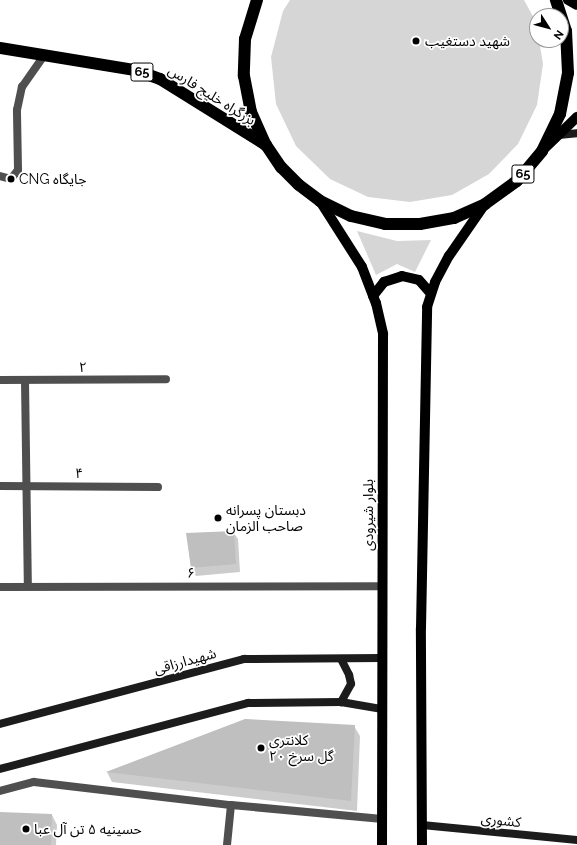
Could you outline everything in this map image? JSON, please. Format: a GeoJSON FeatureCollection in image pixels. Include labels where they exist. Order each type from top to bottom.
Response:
{"type":"FeatureCollection","features":[{"type":"Feature","properties":{"kind":"highway","name":"65"},"geometry":{"type":"LineString","coordinates":[[257,0],[245,40],[244,76],[251,112],[266,145],[281,166],[299,185],[320,201],[351,216],[385,224],[406,224],[454,218],[486,204],[517,181],[542,151],[560,114],[568,73],[566,31],[556,0]]}},
{"type":"Feature","properties":{"kind":"highway","name":"بزرگراه خلیج فارس"},"geometry":{"type":"LineString","coordinates":[[0,48],[135,70],[160,79],[266,145]]}},
{"type":"Feature","properties":{"kind":"main road"},"geometry":{"type":"LineString","coordinates":[[568,0],[577,5]]}},
{"type":"Feature","properties":{"kind":"main road","name":"65"},"geometry":{"type":"LineString","coordinates":[[542,151],[577,117]]}},
{"type":"Feature","properties":{"kind":"main road","name":"بلوار شیرودی"},"geometry":{"type":"LineString","coordinates":[[320,201],[362,267],[373,296],[383,334],[381,658],[382,845]]}},
{"type":"Feature","properties":{"kind":"main road"},"geometry":{"type":"LineString","coordinates":[[422,845],[421,628],[427,307],[431,294],[449,256],[486,204]]}},
{"type":"Feature","properties":{"kind":"main road"},"geometry":{"type":"LineString","coordinates":[[373,296],[384,282],[402,276],[419,280],[431,294]]}},
{"type":"Feature","properties":{"kind":"street"},"geometry":{"type":"LineString","coordinates":[[0,176],[11,179],[18,170],[17,110],[22,87],[44,56]]}},
{"type":"Feature","properties":{"kind":"street"},"geometry":{"type":"LineString","coordinates":[[559,135],[577,133]]}},
{"type":"Feature","properties":{"kind":"street","name":"۲"},"geometry":{"type":"LineString","coordinates":[[0,380],[166,379]]}},
{"type":"Feature","properties":{"kind":"street"},"geometry":{"type":"LineString","coordinates":[[25,381],[25,486],[28,586]]}},
{"type":"Feature","properties":{"kind":"street","name":"۴"},"geometry":{"type":"LineString","coordinates":[[0,486],[158,487]]}},
{"type":"Feature","properties":{"kind":"street","name":"۶"},"geometry":{"type":"LineString","coordinates":[[0,587],[382,586]]}},
{"type":"Feature","properties":{"kind":"street","name":"شهیدارزاقی"},"geometry":{"type":"LineString","coordinates":[[0,724],[244,659],[341,660],[381,658]]}},
{"type":"Feature","properties":{"kind":"street"},"geometry":{"type":"LineString","coordinates":[[341,660],[349,675],[351,684],[341,702]]}},
{"type":"Feature","properties":{"kind":"street"},"geometry":{"type":"LineString","coordinates":[[0,769],[248,703],[341,702],[382,709]]}},
{"type":"Feature","properties":{"kind":"street"},"geometry":{"type":"LineString","coordinates":[[0,790],[34,782],[231,805],[382,818]]}},
{"type":"Feature","properties":{"kind":"street"},"geometry":{"type":"LineString","coordinates":[[227,845],[231,805]]}},
{"type":"Feature","properties":{"kind":"street","name":"کشوری"},"geometry":{"type":"LineString","coordinates":[[422,825],[577,840]]}},
{"type":"Feature","properties":{"kind":"shaded area"},"geometry":{"type":"Polygon","coordinates":[[[290,0],[524,0],[529,9],[529,48],[540,48],[543,64],[537,105],[518,144],[489,174],[452,195],[410,202],[368,197],[330,179],[296,146],[276,104],[271,57],[283,11],[290,0]]]}},
{"type":"Feature","properties":{"kind":"shaded area"},"geometry":{"type":"Polygon","coordinates":[[[357,231],[397,241],[431,240],[415,272],[397,264],[376,275],[357,231]]]}},
{"type":"Feature","properties":{"kind":"building"},"geometry":{"type":"Polygon","coordinates":[[[234,531],[236,564],[191,568],[186,533],[234,531]]]}},
{"type":"Feature","properties":{"kind":"building","name":"کلانتری ۲۰ گل سرخ"},"geometry":{"type":"Polygon","coordinates":[[[245,719],[355,725],[351,801],[106,772],[245,719]]]}},
{"type":"Feature","properties":{"kind":"building","name":"حسینیه ۵ تن آل عبا"},"geometry":{"type":"Polygon","coordinates":[[[0,812],[52,814],[51,845],[0,845],[0,812]]]}},
{"type":"Feature","properties":{"kind":"place","name":"شهید دستغیب"},"geometry":{"type":"Point","coordinates":[416,41]}},
{"type":"Feature","properties":{"kind":"place","name":"CNG جایگاه"},"geometry":{"type":"Point","coordinates":[11,179]}},
{"type":"Feature","properties":{"kind":"place","name":"دبستان پسرانه صاحب الزمان"},"geometry":{"type":"Point","coordinates":[218,518]}},
{"type":"Feature","properties":{"kind":"place","name":"کلانتری ۲۰ گل سرخ"},"geometry":{"type":"Point","coordinates":[261,748]}},
{"type":"Feature","properties":{"kind":"place","name":"حسینیه ۵ تن آل عبا"},"geometry":{"type":"Point","coordinates":[26,829]}}]}
